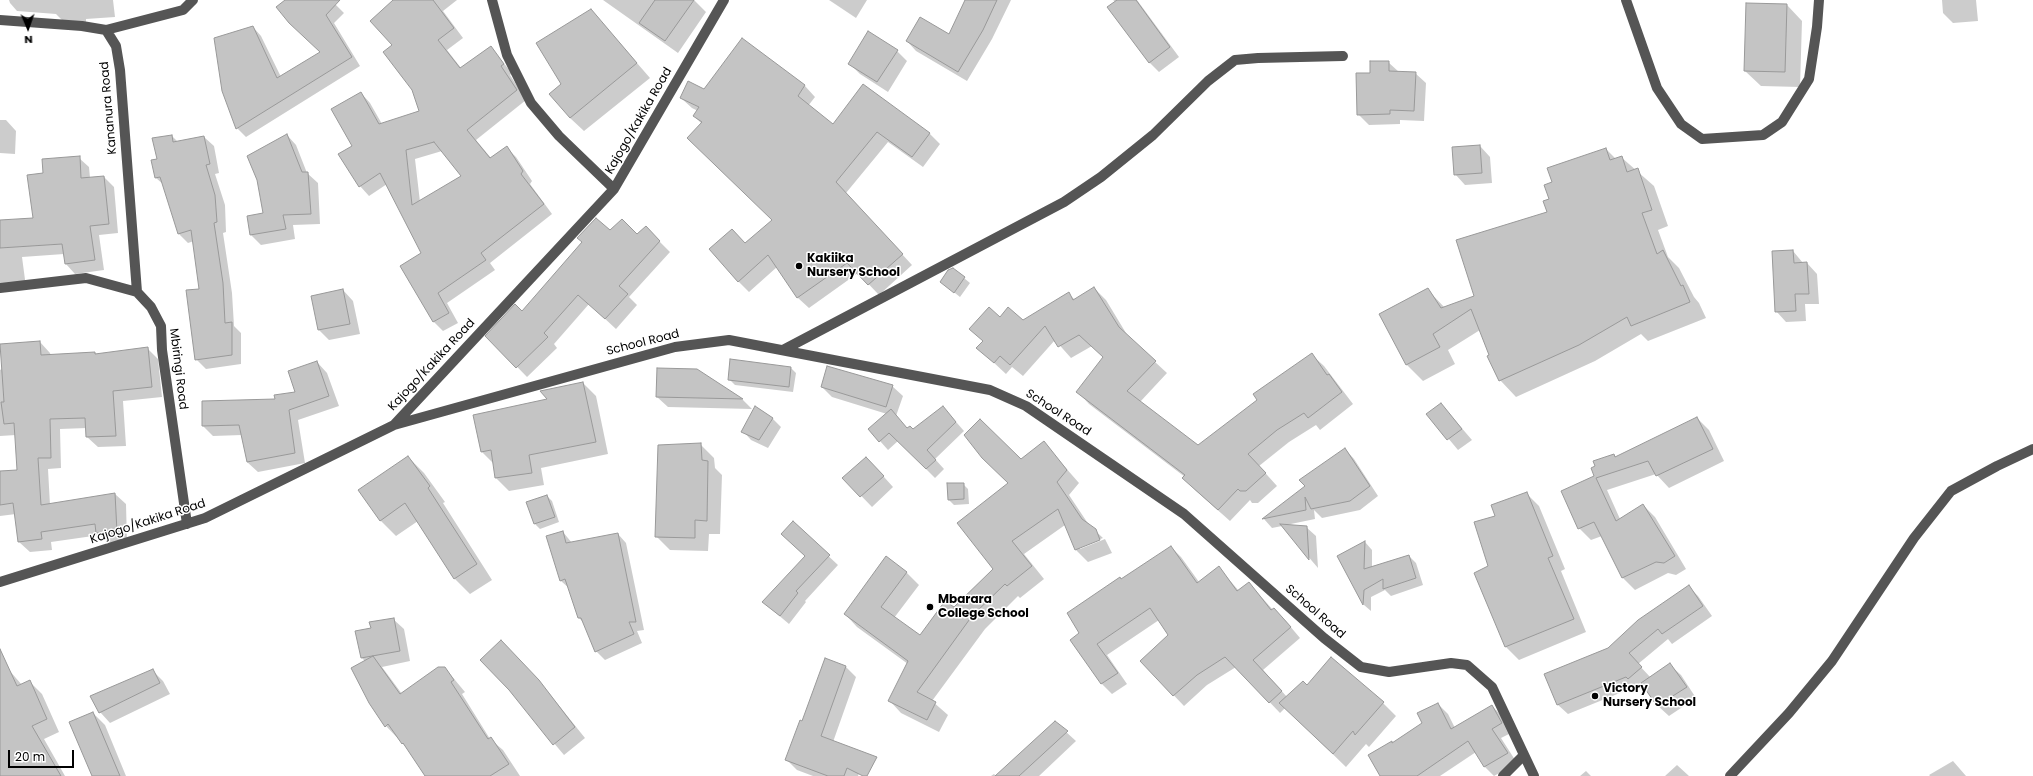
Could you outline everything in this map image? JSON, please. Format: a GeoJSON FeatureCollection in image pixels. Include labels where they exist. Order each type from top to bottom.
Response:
{"type":"FeatureCollection","features":[{"type":"Feature","properties":{"kind":"street"},"geometry":{"type":"LineString","coordinates":[[0,20],[82,26],[106,30],[183,10],[193,0]]}},
{"type":"Feature","properties":{"kind":"street"},"geometry":{"type":"LineString","coordinates":[[492,0],[507,55],[531,103],[559,136],[614,189]]}},
{"type":"Feature","properties":{"kind":"street","name":"Kajogo/Kakika Road"},"geometry":{"type":"LineString","coordinates":[[0,582],[205,518],[394,425],[614,189],[724,0]]}},
{"type":"Feature","properties":{"kind":"street"},"geometry":{"type":"LineString","coordinates":[[1626,0],[1657,88],[1681,124],[1702,139],[1763,136],[1782,122],[1809,79],[1817,27],[1819,0]]}},
{"type":"Feature","properties":{"kind":"street","name":"Kananura Road"},"geometry":{"type":"LineString","coordinates":[[106,30],[116,46],[120,70],[137,292]]}},
{"type":"Feature","properties":{"kind":"street"},"geometry":{"type":"LineString","coordinates":[[783,350],[1064,202],[1101,177],[1152,135],[1208,81],[1235,60],[1343,56]]}},
{"type":"Feature","properties":{"kind":"street"},"geometry":{"type":"LineString","coordinates":[[0,288],[86,278],[137,292]]}},
{"type":"Feature","properties":{"kind":"street","name":"Mbiringi Road"},"geometry":{"type":"LineString","coordinates":[[137,292],[151,307],[160,326],[162,350],[187,524]]}},
{"type":"Feature","properties":{"kind":"street","name":"School Road"},"geometry":{"type":"LineString","coordinates":[[394,425],[675,347],[729,340],[990,390],[1026,406],[1184,514],[1324,638],[1361,667],[1389,672],[1451,663],[1467,665],[1492,687],[1523,756],[1534,776]]}},
{"type":"Feature","properties":{"kind":"street"},"geometry":{"type":"LineString","coordinates":[[1730,776],[1789,713],[1832,661],[1914,538],[1951,491],[1997,466],[2033,449]]}},
{"type":"Feature","properties":{"kind":"street"},"geometry":{"type":"LineString","coordinates":[[1503,776],[1523,756]]}},
{"type":"Feature","properties":{"kind":"building"},"geometry":{"type":"Polygon","coordinates":[[[285,0],[340,0],[326,15],[352,57],[236,129],[222,91],[214,38],[253,26],[277,78],[320,52],[289,23],[276,7],[285,0]]]}},
{"type":"Feature","properties":{"kind":"building"},"geometry":{"type":"Polygon","coordinates":[[[393,0],[433,0],[454,28],[438,40],[460,68],[491,46],[504,64],[501,66],[517,90],[467,130],[490,158],[507,146],[523,171],[521,174],[544,204],[481,253],[486,260],[438,293],[449,313],[433,322],[400,266],[421,253],[380,173],[359,187],[338,154],[352,146],[331,109],[361,92],[379,124],[419,111],[412,90],[383,52],[392,45],[370,21],[393,0]],[[434,142],[406,150],[412,205],[461,176],[434,142]]]}},
{"type":"Feature","properties":{"kind":"building"},"geometry":{"type":"Polygon","coordinates":[[[655,0],[694,0],[665,41],[639,23],[655,0]]]}},
{"type":"Feature","properties":{"kind":"building"},"geometry":{"type":"Polygon","coordinates":[[[965,0],[997,0],[983,30],[958,72],[906,41],[920,17],[949,34],[965,0]]]}},
{"type":"Feature","properties":{"kind":"building"},"geometry":{"type":"Polygon","coordinates":[[[1117,0],[1136,0],[1170,47],[1149,63],[1107,7],[1117,0]]]}},
{"type":"Feature","properties":{"kind":"building"},"geometry":{"type":"Polygon","coordinates":[[[1746,3],[1787,4],[1785,72],[1744,71],[1746,3]]]}},
{"type":"Feature","properties":{"kind":"building"},"geometry":{"type":"Polygon","coordinates":[[[591,9],[637,63],[570,118],[549,94],[561,84],[536,43],[591,9]]]}},
{"type":"Feature","properties":{"kind":"building"},"geometry":{"type":"Polygon","coordinates":[[[868,31],[898,50],[877,82],[848,64],[868,31]]]}},
{"type":"Feature","properties":{"kind":"building"},"geometry":{"type":"Polygon","coordinates":[[[742,38],[805,85],[798,96],[833,124],[863,84],[930,133],[912,157],[877,132],[836,182],[903,254],[868,285],[847,263],[797,298],[768,255],[738,282],[709,249],[732,229],[745,243],[772,220],[687,138],[702,122],[693,116],[699,107],[680,98],[688,81],[704,89],[742,38]]]}},
{"type":"Feature","properties":{"kind":"building"},"geometry":{"type":"Polygon","coordinates":[[[1370,61],[1389,61],[1389,71],[1416,72],[1414,111],[1390,110],[1390,114],[1357,115],[1356,73],[1370,73],[1370,61]]]}},
{"type":"Feature","properties":{"kind":"building"},"geometry":{"type":"Polygon","coordinates":[[[287,134],[302,172],[308,172],[311,214],[283,215],[286,229],[250,235],[247,216],[263,213],[257,180],[247,156],[287,134]]]}},
{"type":"Feature","properties":{"kind":"building"},"geometry":{"type":"Polygon","coordinates":[[[172,135],[173,142],[204,136],[210,164],[206,165],[215,195],[217,222],[214,223],[223,283],[225,323],[232,322],[232,355],[195,360],[186,290],[199,289],[191,230],[178,234],[160,177],[155,178],[151,160],[157,159],[152,138],[172,135]]]}},
{"type":"Feature","properties":{"kind":"building"},"geometry":{"type":"Polygon","coordinates":[[[1480,145],[1482,173],[1454,175],[1452,147],[1480,145]]]}},
{"type":"Feature","properties":{"kind":"building"},"geometry":{"type":"Polygon","coordinates":[[[1606,148],[1610,160],[1622,156],[1627,172],[1638,168],[1652,210],[1642,213],[1657,254],[1663,250],[1681,286],[1683,285],[1690,302],[1631,326],[1627,317],[1579,345],[1499,381],[1487,356],[1489,355],[1471,309],[1433,334],[1440,347],[1406,365],[1379,314],[1428,288],[1441,308],[1474,296],[1456,240],[1547,212],[1543,201],[1549,199],[1544,185],[1552,182],[1547,168],[1606,148]]]}},
{"type":"Feature","properties":{"kind":"building"},"geometry":{"type":"Polygon","coordinates":[[[80,156],[81,178],[104,176],[109,224],[90,226],[95,260],[65,264],[62,244],[0,248],[0,220],[33,218],[27,175],[43,173],[42,159],[80,156]]]}},
{"type":"Feature","properties":{"kind":"building"},"geometry":{"type":"Polygon","coordinates":[[[596,218],[610,230],[622,219],[637,234],[646,226],[660,241],[619,286],[628,294],[605,319],[578,295],[544,333],[548,337],[516,368],[485,336],[515,304],[522,311],[582,242],[577,238],[596,218]]]}},
{"type":"Feature","properties":{"kind":"building"},"geometry":{"type":"Polygon","coordinates":[[[1793,250],[1794,263],[1807,262],[1809,294],[1795,294],[1796,311],[1775,312],[1772,251],[1793,250]]]}},
{"type":"Feature","properties":{"kind":"building"},"geometry":{"type":"Polygon","coordinates":[[[953,268],[965,277],[954,293],[940,282],[948,270],[953,268]]]}},
{"type":"Feature","properties":{"kind":"building"},"geometry":{"type":"Polygon","coordinates":[[[1094,287],[1119,327],[1156,361],[1127,391],[1198,445],[1257,400],[1253,394],[1312,353],[1327,375],[1329,374],[1342,392],[1308,418],[1304,413],[1277,430],[1248,454],[1266,473],[1246,491],[1240,491],[1238,489],[1218,510],[1182,478],[1185,475],[1076,392],[1103,357],[1079,335],[1058,347],[1045,326],[1010,365],[1000,356],[994,363],[976,348],[983,341],[969,329],[989,307],[1000,317],[1008,307],[1023,320],[1069,292],[1073,300],[1094,287]]]}},
{"type":"Feature","properties":{"kind":"building"},"geometry":{"type":"Polygon","coordinates":[[[343,289],[350,324],[318,330],[311,296],[343,289]]]}},
{"type":"Feature","properties":{"kind":"building"},"geometry":{"type":"Polygon","coordinates":[[[40,341],[41,355],[95,352],[95,354],[148,347],[152,387],[113,391],[116,436],[86,437],[85,418],[50,419],[51,458],[38,458],[41,505],[115,493],[117,532],[96,533],[95,524],[41,532],[42,539],[18,542],[13,503],[0,505],[0,471],[17,470],[14,423],[4,424],[1,402],[4,402],[0,344],[40,341]]]}},
{"type":"Feature","properties":{"kind":"building"},"geometry":{"type":"Polygon","coordinates":[[[730,359],[791,367],[789,387],[728,380],[730,359]]]}},
{"type":"Feature","properties":{"kind":"building"},"geometry":{"type":"Polygon","coordinates":[[[317,361],[329,396],[289,410],[295,453],[247,462],[239,425],[202,426],[202,401],[275,399],[274,395],[295,392],[288,371],[317,361]]]}},
{"type":"Feature","properties":{"kind":"building"},"geometry":{"type":"Polygon","coordinates":[[[827,366],[893,385],[886,407],[821,387],[827,366]]]}},
{"type":"Feature","properties":{"kind":"building"},"geometry":{"type":"Polygon","coordinates":[[[657,368],[697,369],[743,399],[656,397],[657,368]]]}},
{"type":"Feature","properties":{"kind":"building"},"geometry":{"type":"Polygon","coordinates":[[[583,382],[596,442],[529,455],[532,473],[495,478],[491,450],[481,452],[473,415],[547,399],[540,391],[583,382]]]}},
{"type":"Feature","properties":{"kind":"building"},"geometry":{"type":"Polygon","coordinates":[[[1441,403],[1462,429],[1447,440],[1426,414],[1441,403]]]}},
{"type":"Feature","properties":{"kind":"building"},"geometry":{"type":"Polygon","coordinates":[[[755,406],[773,418],[759,440],[741,432],[755,406]]]}},
{"type":"Feature","properties":{"kind":"building"},"geometry":{"type":"Polygon","coordinates":[[[943,406],[956,422],[927,450],[936,460],[926,469],[889,433],[879,442],[868,429],[891,409],[907,428],[910,426],[913,429],[943,406]]]}},
{"type":"Feature","properties":{"kind":"building"},"geometry":{"type":"Polygon","coordinates":[[[1697,417],[1713,449],[1656,476],[1648,461],[1596,478],[1616,521],[1643,504],[1675,556],[1664,563],[1656,562],[1622,578],[1594,522],[1578,529],[1561,491],[1594,476],[1591,468],[1595,466],[1593,461],[1614,454],[1615,457],[1697,417]]]}},
{"type":"Feature","properties":{"kind":"building"},"geometry":{"type":"Polygon","coordinates":[[[980,419],[1021,459],[1044,441],[1067,470],[1057,482],[1082,519],[1096,529],[1100,540],[1075,550],[1058,509],[1012,541],[1032,566],[1007,586],[1005,584],[972,616],[917,692],[936,702],[927,720],[888,701],[908,661],[844,614],[886,556],[907,572],[881,607],[920,635],[945,601],[954,607],[993,569],[957,523],[1008,483],[982,458],[964,435],[980,419]]]}},
{"type":"Feature","properties":{"kind":"building"},"geometry":{"type":"Polygon","coordinates":[[[701,443],[702,460],[708,461],[707,521],[695,520],[695,538],[655,537],[658,445],[701,443]]]}},
{"type":"Feature","properties":{"kind":"building"},"geometry":{"type":"Polygon","coordinates":[[[1345,448],[1370,486],[1350,501],[1311,509],[1305,497],[1306,510],[1262,519],[1305,486],[1299,480],[1345,448]]]}},
{"type":"Feature","properties":{"kind":"building"},"geometry":{"type":"Polygon","coordinates":[[[408,456],[430,486],[428,488],[477,564],[454,579],[405,503],[380,521],[358,490],[408,456]]]}},
{"type":"Feature","properties":{"kind":"building"},"geometry":{"type":"Polygon","coordinates":[[[866,457],[884,476],[860,497],[842,478],[866,457]]]}},
{"type":"Feature","properties":{"kind":"building"},"geometry":{"type":"Polygon","coordinates":[[[947,483],[964,483],[964,499],[948,500],[947,483]]]}},
{"type":"Feature","properties":{"kind":"building"},"geometry":{"type":"Polygon","coordinates":[[[1527,492],[1553,556],[1548,558],[1574,619],[1505,647],[1474,573],[1488,566],[1474,522],[1495,516],[1491,505],[1527,492]]]}},
{"type":"Feature","properties":{"kind":"building"},"geometry":{"type":"Polygon","coordinates":[[[547,495],[555,517],[534,524],[526,502],[547,495]]]}},
{"type":"Feature","properties":{"kind":"building"},"geometry":{"type":"Polygon","coordinates":[[[793,521],[830,555],[796,591],[798,593],[780,616],[762,602],[805,556],[781,534],[793,521]]]}},
{"type":"Feature","properties":{"kind":"building"},"geometry":{"type":"Polygon","coordinates":[[[1280,524],[1307,526],[1309,560],[1280,524]]]}},
{"type":"Feature","properties":{"kind":"building"},"geometry":{"type":"Polygon","coordinates":[[[563,531],[566,543],[618,533],[636,622],[629,622],[634,634],[595,652],[581,618],[578,618],[565,579],[560,581],[546,536],[563,531]]]}},
{"type":"Feature","properties":{"kind":"building"},"geometry":{"type":"Polygon","coordinates":[[[1365,541],[1364,569],[1409,555],[1416,578],[1383,589],[1383,579],[1364,590],[1363,605],[1337,556],[1365,541]]]}},
{"type":"Feature","properties":{"kind":"building"},"geometry":{"type":"Polygon","coordinates":[[[1171,546],[1197,583],[1219,566],[1237,591],[1249,582],[1271,610],[1274,608],[1291,627],[1253,660],[1282,691],[1269,703],[1225,657],[1197,675],[1173,696],[1140,661],[1168,635],[1150,608],[1097,644],[1118,673],[1101,684],[1070,640],[1079,633],[1067,613],[1120,577],[1121,579],[1171,546]]]}},
{"type":"Feature","properties":{"kind":"building"},"geometry":{"type":"Polygon","coordinates":[[[1689,585],[1703,606],[1662,634],[1658,629],[1629,653],[1642,667],[1628,679],[1626,677],[1557,705],[1544,674],[1608,648],[1638,620],[1689,585]]]}},
{"type":"Feature","properties":{"kind":"building"},"geometry":{"type":"Polygon","coordinates":[[[394,618],[400,651],[361,658],[355,631],[371,628],[369,622],[394,618]]]}},
{"type":"Feature","properties":{"kind":"building"},"geometry":{"type":"Polygon","coordinates":[[[501,640],[539,680],[575,727],[553,745],[509,690],[480,660],[501,640]]]}},
{"type":"Feature","properties":{"kind":"building"},"geometry":{"type":"Polygon","coordinates":[[[0,649],[17,686],[30,680],[47,719],[32,726],[61,776],[0,776],[0,649]]]}},
{"type":"Feature","properties":{"kind":"building"},"geometry":{"type":"Polygon","coordinates":[[[373,656],[400,694],[438,667],[445,667],[454,680],[451,682],[488,739],[491,737],[509,764],[490,776],[425,776],[403,743],[402,744],[388,724],[385,727],[369,703],[351,668],[373,656]]]}},
{"type":"Feature","properties":{"kind":"building"},"geometry":{"type":"Polygon","coordinates":[[[1331,657],[1384,702],[1355,735],[1353,731],[1333,754],[1279,703],[1303,681],[1307,685],[1331,657]]]}},
{"type":"Feature","properties":{"kind":"building"},"geometry":{"type":"Polygon","coordinates":[[[825,658],[846,666],[821,736],[877,757],[867,776],[863,776],[847,768],[844,776],[828,776],[785,760],[800,720],[802,721],[825,658]]]}},
{"type":"Feature","properties":{"kind":"building"},"geometry":{"type":"Polygon","coordinates":[[[1670,663],[1687,687],[1657,706],[1641,683],[1670,663]]]}},
{"type":"Feature","properties":{"kind":"building"},"geometry":{"type":"Polygon","coordinates":[[[153,669],[160,683],[99,713],[90,696],[153,669]]]}},
{"type":"Feature","properties":{"kind":"building"},"geometry":{"type":"Polygon","coordinates":[[[1438,703],[1451,729],[1492,705],[1502,723],[1492,729],[1508,753],[1484,767],[1468,741],[1417,776],[1380,776],[1368,755],[1392,741],[1392,743],[1422,723],[1417,713],[1438,703]]]}},
{"type":"Feature","properties":{"kind":"building"},"geometry":{"type":"Polygon","coordinates":[[[93,712],[120,776],[92,776],[69,722],[93,712]]]}},
{"type":"Feature","properties":{"kind":"building"},"geometry":{"type":"Polygon","coordinates":[[[1055,721],[1068,731],[1019,776],[995,776],[1055,721]]]}},
{"type":"Feature","properties":{"kind":"place","name":"Kakiika Nursery School"},"geometry":{"type":"Point","coordinates":[799,266]}},
{"type":"Feature","properties":{"kind":"place","name":"Mbarara College School"},"geometry":{"type":"Point","coordinates":[930,607]}},
{"type":"Feature","properties":{"kind":"place","name":"Victory Nursery School"},"geometry":{"type":"Point","coordinates":[1595,696]}}]}
